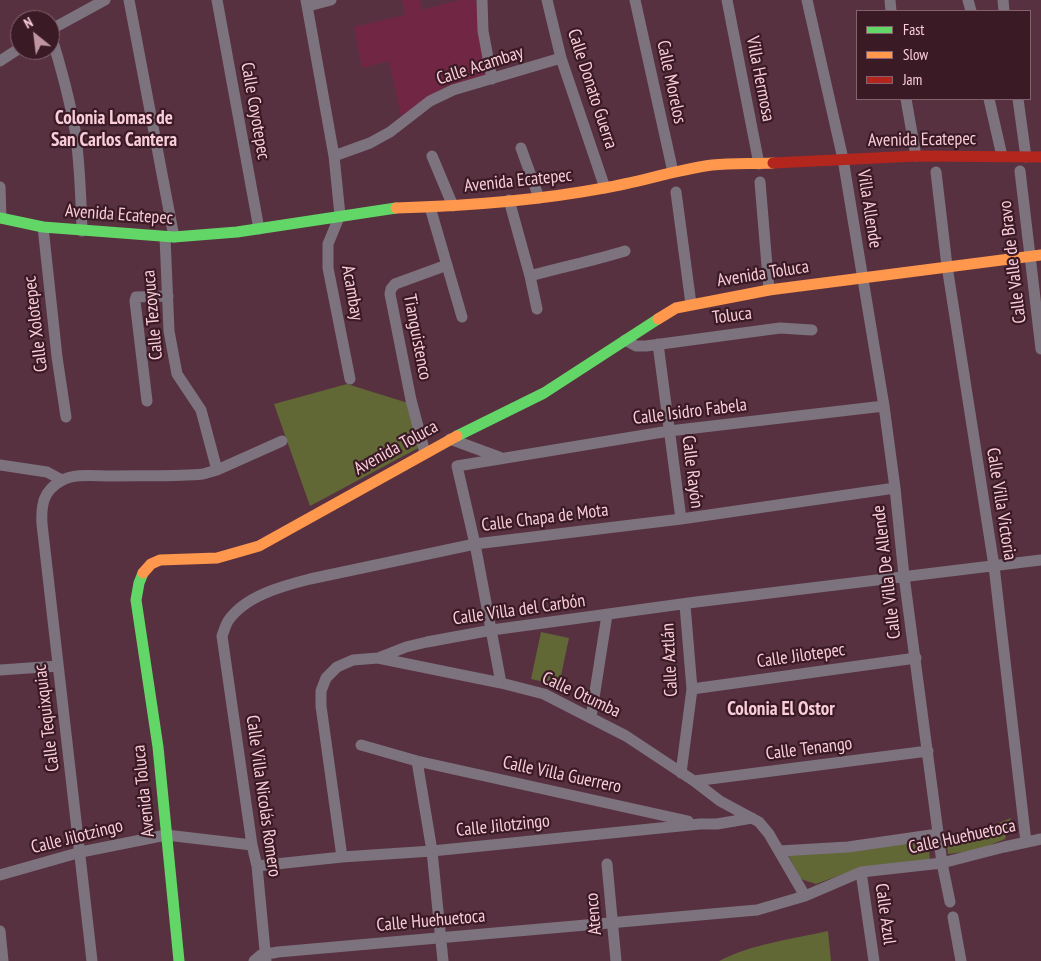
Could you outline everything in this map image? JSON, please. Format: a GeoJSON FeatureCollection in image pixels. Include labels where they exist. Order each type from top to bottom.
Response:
{"type":"FeatureCollection","features":[{"type":"Feature","properties":{"kind":"street"},"geometry":{"type":"LineString","coordinates":[[60,25],[105,0]]}},
{"type":"Feature","properties":{"kind":"street","name":"Calle Tezoyuca"},"geometry":{"type":"LineString","coordinates":[[129,0],[169,237],[169,331],[177,374],[201,410],[218,470]]}},
{"type":"Feature","properties":{"kind":"street","name":"Calle Coyotepec"},"geometry":{"type":"LineString","coordinates":[[217,0],[259,229]]}},
{"type":"Feature","properties":{"kind":"street"},"geometry":{"type":"LineString","coordinates":[[331,0],[307,3],[334,156],[340,215]]}},
{"type":"Feature","properties":{"kind":"street"},"geometry":{"type":"LineString","coordinates":[[482,0],[483,31],[492,79]]}},
{"type":"Feature","properties":{"kind":"street","name":"Calle Donato Guerra"},"geometry":{"type":"LineString","coordinates":[[547,0],[561,58],[605,188]]}},
{"type":"Feature","properties":{"kind":"street","name":"Calle Morelos"},"geometry":{"type":"LineString","coordinates":[[635,0],[673,172]]}},
{"type":"Feature","properties":{"kind":"street","name":"Villa Hermosa"},"geometry":{"type":"LineString","coordinates":[[727,0],[759,164]]}},
{"type":"Feature","properties":{"kind":"street","name":"Villa Allende"},"geometry":{"type":"LineString","coordinates":[[807,0],[843,159],[862,278]]}},
{"type":"Feature","properties":{"kind":"street","name":"Calle Acambay"},"geometry":{"type":"LineString","coordinates":[[334,156],[370,143],[383,136],[430,101],[454,90],[561,58]]}},
{"type":"Feature","properties":{"kind":"street"},"geometry":{"type":"LineString","coordinates":[[58,60],[74,129],[80,180],[82,231]]}},
{"type":"Feature","properties":{"kind":"street"},"geometry":{"type":"LineString","coordinates":[[906,100],[916,156]]}},
{"type":"Feature","properties":{"kind":"street"},"geometry":{"type":"LineString","coordinates":[[989,100],[1002,156]]}},
{"type":"Feature","properties":{"kind":"street"},"geometry":{"type":"LineString","coordinates":[[1018,100],[1026,157]]}},
{"type":"Feature","properties":{"kind":"street"},"geometry":{"type":"LineString","coordinates":[[521,148],[539,198]]}},
{"type":"Feature","properties":{"kind":"street"},"geometry":{"type":"LineString","coordinates":[[432,156],[453,206]]}},
{"type":"Feature","properties":{"kind":"street","name":"Avenida Ecatepec"},"geometry":{"type":"LineString","coordinates":[[1,218],[43,227],[169,237],[259,229],[386,208],[453,206],[539,198],[605,188],[673,172],[714,165],[916,156],[1041,157]]}},
{"type":"Feature","properties":{"kind":"street","name":"Calle Valle de Bravo"},"geometry":{"type":"LineString","coordinates":[[1020,171],[1035,256],[1041,349]]}},
{"type":"Feature","properties":{"kind":"street","name":"Calle Villa Victoria"},"geometry":{"type":"LineString","coordinates":[[936,172],[947,266],[994,566],[1026,842]]}},
{"type":"Feature","properties":{"kind":"street"},"geometry":{"type":"LineString","coordinates":[[760,182],[769,290]]}},
{"type":"Feature","properties":{"kind":"street"},"geometry":{"type":"LineString","coordinates":[[0,187],[1,218]]}},
{"type":"Feature","properties":{"kind":"street"},"geometry":{"type":"LineString","coordinates":[[676,192],[691,304]]}},
{"type":"Feature","properties":{"kind":"street"},"geometry":{"type":"LineString","coordinates":[[509,200],[537,309]]}},
{"type":"Feature","properties":{"kind":"street"},"geometry":{"type":"LineString","coordinates":[[430,207],[462,317]]}},
{"type":"Feature","properties":{"kind":"street","name":"Acambay"},"geometry":{"type":"LineString","coordinates":[[340,215],[328,244],[328,268],[350,379]]}},
{"type":"Feature","properties":{"kind":"street","name":"Calle Xolotepec"},"geometry":{"type":"LineString","coordinates":[[43,227],[57,357],[66,417]]}},
{"type":"Feature","properties":{"kind":"street"},"geometry":{"type":"LineString","coordinates":[[530,276],[590,262],[624,251]]}},
{"type":"Feature","properties":{"kind":"street","name":"Avenida Toluca"},"geometry":{"type":"LineString","coordinates":[[179,961],[158,748],[136,600],[137,582],[144,570],[157,561],[173,558],[211,559],[242,553],[259,546],[450,439],[544,393],[676,308],[769,290],[1035,256]]}},
{"type":"Feature","properties":{"kind":"street","name":"Tianguistenco"},"geometry":{"type":"LineString","coordinates":[[425,453],[390,294],[395,284],[447,265]]}},
{"type":"Feature","properties":{"kind":"street","name":"Calle Villa De Allende"},"geometry":{"type":"LineString","coordinates":[[862,278],[884,406],[938,834],[950,902]]}},
{"type":"Feature","properties":{"kind":"street"},"geometry":{"type":"LineString","coordinates":[[148,402],[135,302],[136,297],[141,296],[168,296]]}},
{"type":"Feature","properties":{"kind":"street","name":"Toluca"},"geometry":{"type":"LineString","coordinates":[[658,344],[780,328],[812,330]]}},
{"type":"Feature","properties":{"kind":"street"},"geometry":{"type":"LineString","coordinates":[[625,340],[636,346],[658,344]]}},
{"type":"Feature","properties":{"kind":"street","name":"Calle Rayón"},"geometry":{"type":"LineString","coordinates":[[658,344],[681,519]]}},
{"type":"Feature","properties":{"kind":"street","name":"Calle Isidro Fabela"},"geometry":{"type":"LineString","coordinates":[[475,544],[457,466],[669,431],[884,406]]}},
{"type":"Feature","properties":{"kind":"street","name":"Calle Isidro Fabela"},"geometry":{"type":"LineString","coordinates":[[450,439],[501,458]]}},
{"type":"Feature","properties":{"kind":"street"},"geometry":{"type":"LineString","coordinates":[[0,465],[46,472],[62,480],[82,476],[192,475],[218,470],[282,441]]}},
{"type":"Feature","properties":{"kind":"street","name":"Calle Tequixquiac"},"geometry":{"type":"LineString","coordinates":[[62,480],[51,488],[44,497],[41,509],[92,961]]}},
{"type":"Feature","properties":{"kind":"street","name":"Calle Chapa de Mota"},"geometry":{"type":"LineString","coordinates":[[222,636],[227,623],[236,612],[263,595],[284,586],[310,579],[475,544],[681,519],[895,488]]}},
{"type":"Feature","properties":{"kind":"street"},"geometry":{"type":"LineString","coordinates":[[475,544],[501,683]]}},
{"type":"Feature","properties":{"kind":"street","name":"Calle Villa del Carbón"},"geometry":{"type":"LineString","coordinates":[[342,857],[321,706],[321,691],[326,678],[337,667],[353,660],[378,658],[406,647],[492,630],[1041,560]]}},
{"type":"Feature","properties":{"kind":"street","name":"Calle Aztlán"},"geometry":{"type":"LineString","coordinates":[[682,773],[692,688],[685,604]]}},
{"type":"Feature","properties":{"kind":"street"},"geometry":{"type":"LineString","coordinates":[[591,717],[607,615]]}},
{"type":"Feature","properties":{"kind":"street","name":"Calle Villa Nicolás Romero"},"geometry":{"type":"LineString","coordinates":[[222,636],[252,845],[257,866],[266,957]]}},
{"type":"Feature","properties":{"kind":"street","name":"Calle Otumba"},"geometry":{"type":"LineString","coordinates":[[378,658],[501,683],[544,694],[626,736],[694,781],[720,801],[759,822],[779,851],[805,896]]}},
{"type":"Feature","properties":{"kind":"street","name":"Calle Jilotepec"},"geometry":{"type":"LineString","coordinates":[[692,688],[916,658]]}},
{"type":"Feature","properties":{"kind":"street"},"geometry":{"type":"LineString","coordinates":[[0,670],[58,666]]}},
{"type":"Feature","properties":{"kind":"street","name":"Calle Villa Guerrero"},"geometry":{"type":"LineString","coordinates":[[361,745],[417,761],[700,824]]}},
{"type":"Feature","properties":{"kind":"street","name":"Calle Tenango"},"geometry":{"type":"LineString","coordinates":[[694,781],[928,751]]}},
{"type":"Feature","properties":{"kind":"street"},"geometry":{"type":"LineString","coordinates":[[417,761],[432,851],[442,961]]}},
{"type":"Feature","properties":{"kind":"street"},"geometry":{"type":"LineString","coordinates":[[717,824],[724,818],[725,811],[720,801]]}},
{"type":"Feature","properties":{"kind":"street","name":"Calle Jilotzingo"},"geometry":{"type":"LineString","coordinates":[[257,866],[342,857],[432,851],[700,824],[717,824],[752,818]]}},
{"type":"Feature","properties":{"kind":"street"},"geometry":{"type":"LineString","coordinates":[[779,851],[848,847],[938,834]]}},
{"type":"Feature","properties":{"kind":"street","name":"Calle Jilotzingo"},"geometry":{"type":"LineString","coordinates":[[0,875],[81,852],[166,835],[252,845]]}},
{"type":"Feature","properties":{"kind":"street","name":"Calle Huehuetoca"},"geometry":{"type":"LineString","coordinates":[[254,961],[266,957],[441,938],[757,910],[805,896],[861,872],[942,863],[1026,842],[1040,842]]}},
{"type":"Feature","properties":{"kind":"street","name":"Atenco"},"geometry":{"type":"LineString","coordinates":[[607,864],[616,961]]}},
{"type":"Feature","properties":{"kind":"street","name":"Calle Azul"},"geometry":{"type":"LineString","coordinates":[[861,872],[874,961]]}},
{"type":"Feature","properties":{"kind":"street"},"geometry":{"type":"LineString","coordinates":[[953,917],[961,961]]}},
{"type":"Feature","properties":{"kind":"street"},"geometry":{"type":"LineString","coordinates":[[0,931],[2,957]]}},
{"type":"Feature","properties":{"kind":"shaded area"},"geometry":{"type":"Polygon","coordinates":[[[402,0],[420,0],[422,10],[459,0],[476,0],[487,74],[444,87],[401,117],[389,61],[362,68],[354,27],[405,15],[402,0]]]}},
{"type":"Feature","properties":{"kind":"green space"},"geometry":{"type":"Polygon","coordinates":[[[347,384],[408,403],[422,446],[310,506],[274,404],[347,384]]]}},
{"type":"Feature","properties":{"kind":"green space"},"geometry":{"type":"Polygon","coordinates":[[[541,632],[569,638],[559,685],[531,679],[541,632]]]}},
{"type":"Feature","properties":{"kind":"green space"},"geometry":{"type":"Polygon","coordinates":[[[1011,818],[1005,839],[978,850],[948,854],[946,838],[972,834],[1011,818]]]}},
{"type":"Feature","properties":{"kind":"green space"},"geometry":{"type":"Polygon","coordinates":[[[928,840],[930,860],[862,867],[816,884],[801,879],[788,855],[928,840]]]}},
{"type":"Feature","properties":{"kind":"green space"},"geometry":{"type":"Polygon","coordinates":[[[828,931],[831,961],[719,961],[758,946],[828,931]]]}},
{"type":"Feature","properties":{"kind":"traffic: fast"},"geometry":{"type":"LineString","coordinates":[[0,218],[43,227],[174,237],[237,232],[396,208]]}},
{"type":"Feature","properties":{"kind":"traffic: fast"},"geometry":{"type":"LineString","coordinates":[[457,436],[544,393],[658,319]]}},
{"type":"Feature","properties":{"kind":"traffic: fast"},"geometry":{"type":"LineString","coordinates":[[143,573],[136,600],[158,747],[179,961]]}},
{"type":"Feature","properties":{"kind":"traffic: slow"},"geometry":{"type":"LineString","coordinates":[[396,208],[526,200],[578,193],[712,165],[773,163]]}},
{"type":"Feature","properties":{"kind":"traffic: slow"},"geometry":{"type":"LineString","coordinates":[[658,319],[676,308],[769,290],[1041,255]]}},
{"type":"Feature","properties":{"kind":"traffic: slow"},"geometry":{"type":"LineString","coordinates":[[143,573],[151,564],[160,560],[217,558],[259,546],[457,436]]}},
{"type":"Feature","properties":{"kind":"traffic: jam"},"geometry":{"type":"LineString","coordinates":[[773,163],[916,156],[1041,157]]}},
{"type":"Feature","properties":{"kind":"district","name":"Colonia Lomas de San Carlos Cantera"},"geometry":{"type":"Point","coordinates":[114,130]}},
{"type":"Feature","properties":{"kind":"district","name":"Colonia El Ostor"},"geometry":{"type":"Point","coordinates":[781,710]}}]}
